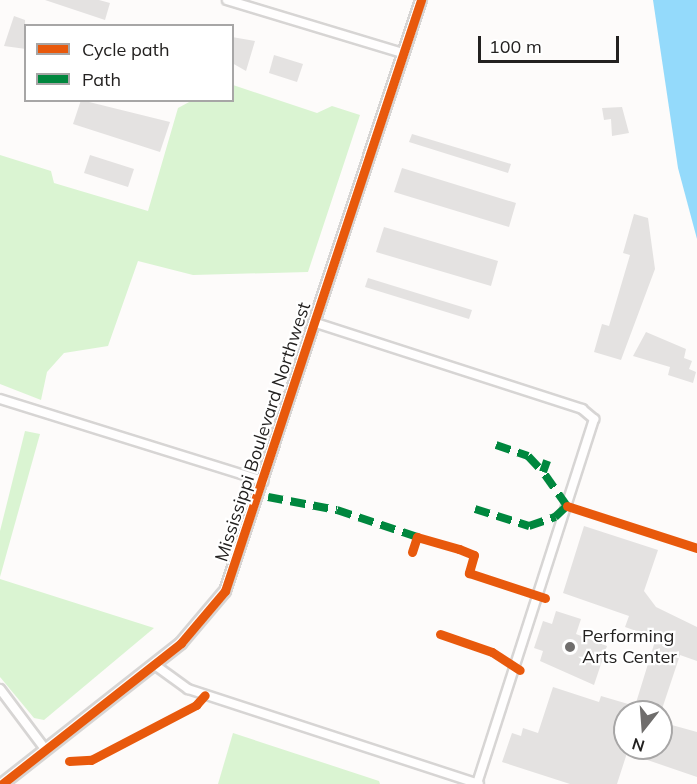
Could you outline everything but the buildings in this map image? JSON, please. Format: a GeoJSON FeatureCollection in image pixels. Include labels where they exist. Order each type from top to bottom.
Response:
{"type":"FeatureCollection","features":[{"type":"Feature","properties":{"kind":"street","name":"Mississippi Boulevard Northwest"},"geometry":{"type":"LineString","coordinates":[[2,784],[155,665],[197,629],[220,600],[264,481],[421,0]]}},
{"type":"Feature","properties":{"kind":"street"},"geometry":{"type":"LineString","coordinates":[[233,1],[403,53]]}},
{"type":"Feature","properties":{"kind":"street"},"geometry":{"type":"LineString","coordinates":[[155,665],[188,689],[478,784],[594,419],[582,409],[316,323]]}},
{"type":"Feature","properties":{"kind":"street"},"geometry":{"type":"LineString","coordinates":[[0,399],[264,481]]}},
{"type":"Feature","properties":{"kind":"street"},"geometry":{"type":"LineString","coordinates":[[0,689],[45,749]]}},
{"type":"Feature","properties":{"kind":"green space"},"geometry":{"type":"Polygon","coordinates":[[[234,85],[317,113],[332,106],[360,115],[308,272],[193,275],[138,261],[108,346],[64,353],[47,372],[41,400],[0,384],[0,155],[51,171],[54,183],[148,211],[178,108],[189,102],[234,102],[234,85]]]}},
{"type":"Feature","properties":{"kind":"green space"},"geometry":{"type":"Polygon","coordinates":[[[25,431],[40,434],[0,577],[0,531],[25,431]]]}},
{"type":"Feature","properties":{"kind":"green space"},"geometry":{"type":"Polygon","coordinates":[[[0,579],[154,628],[44,720],[34,718],[0,677],[0,579]]]}},
{"type":"Feature","properties":{"kind":"green space"},"geometry":{"type":"Polygon","coordinates":[[[233,733],[379,781],[380,784],[218,784],[233,733]]]}},
{"type":"Feature","properties":{"kind":"water"},"geometry":{"type":"Polygon","coordinates":[[[653,0],[697,0],[697,239],[678,168],[653,0]]]}},
{"type":"Feature","properties":{"kind":"marked path"},"geometry":{"type":"LineString","coordinates":[[496,445],[528,456],[543,472]]}},
{"type":"Feature","properties":{"kind":"marked path"},"geometry":{"type":"LineString","coordinates":[[475,509],[529,526],[555,517],[567,506],[543,472],[547,461]]}},
{"type":"Feature","properties":{"kind":"marked path"},"geometry":{"type":"LineString","coordinates":[[268,497],[337,510],[417,537]]}},
{"type":"Feature","properties":{"kind":"cycle path"},"geometry":{"type":"LineString","coordinates":[[2,784],[181,643],[225,591],[421,0]]}},
{"type":"Feature","properties":{"kind":"cycle path"},"geometry":{"type":"LineString","coordinates":[[567,506],[697,548]]}},
{"type":"Feature","properties":{"kind":"cycle path"},"geometry":{"type":"LineString","coordinates":[[412,552],[417,537],[459,549],[474,555],[469,573],[545,598]]}},
{"type":"Feature","properties":{"kind":"cycle path"},"geometry":{"type":"LineString","coordinates":[[440,634],[492,652],[520,670]]}},
{"type":"Feature","properties":{"kind":"cycle path"},"geometry":{"type":"LineString","coordinates":[[69,761],[91,760],[196,705],[205,695]]}},
{"type":"Feature","properties":{"kind":"place","name":"Performing Arts Center"},"geometry":{"type":"Point","coordinates":[570,647]}}]}
